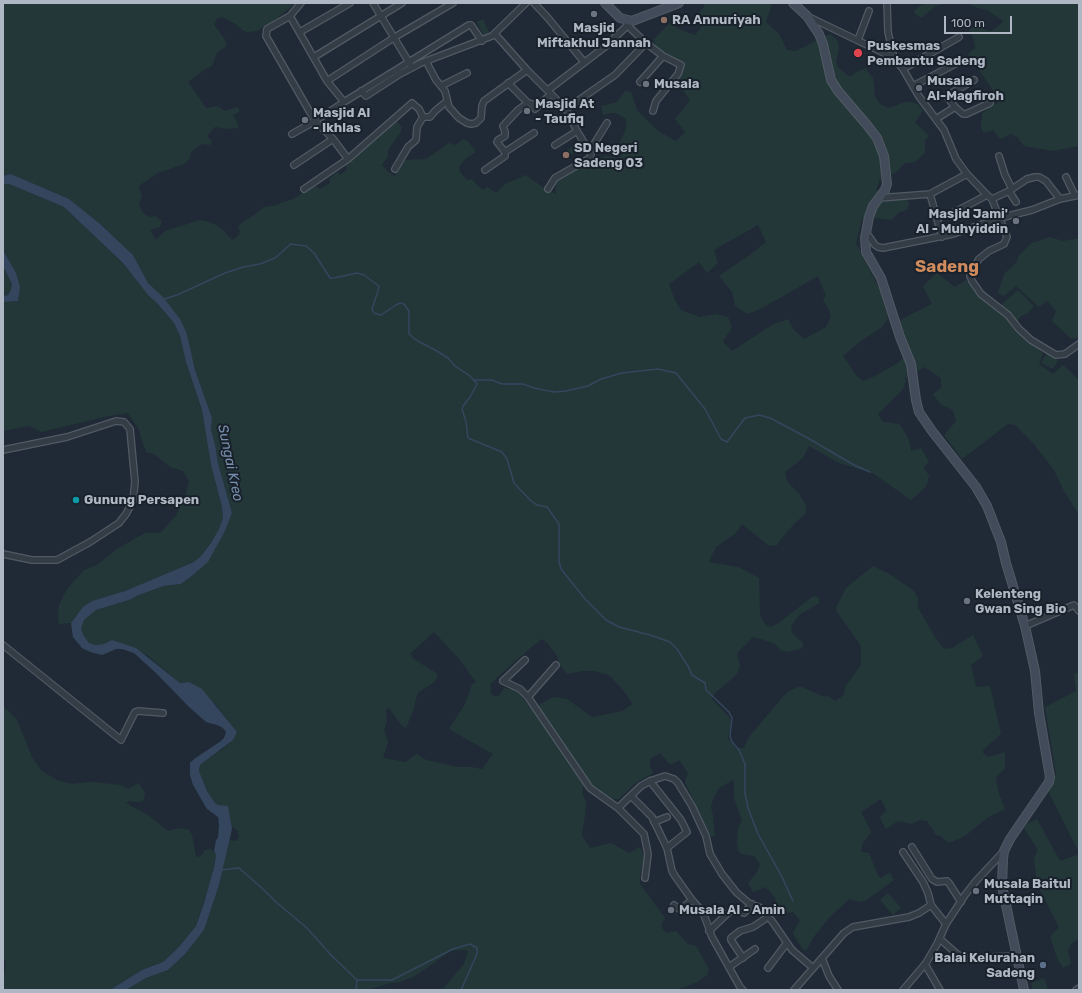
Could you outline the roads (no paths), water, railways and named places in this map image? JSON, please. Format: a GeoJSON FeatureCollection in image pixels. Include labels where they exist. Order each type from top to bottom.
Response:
{"type":"FeatureCollection","features":[{"type":"Feature","properties":{"kind":"main road"},"geometry":{"type":"LineString","coordinates":[[605,3],[620,18],[630,23],[679,3]]}},
{"type":"Feature","properties":{"kind":"main road"},"geometry":{"type":"LineString","coordinates":[[793,3],[807,16],[819,34],[823,44],[831,80],[838,91],[877,138],[884,156],[887,184],[873,206],[866,232],[866,252],[881,278],[900,337],[911,364],[919,412],[928,427],[980,492],[987,506],[1001,542],[1025,626],[1035,671],[1039,713],[1050,777],[1010,839],[1004,851],[1002,886],[1024,990]]}},
{"type":"Feature","properties":{"kind":"street"},"geometry":{"type":"LineString","coordinates":[[301,3],[290,16],[267,29],[266,36],[315,121],[333,139],[348,159]]}},
{"type":"Feature","properties":{"kind":"street"},"geometry":{"type":"LineString","coordinates":[[300,32],[350,3]]}},
{"type":"Feature","properties":{"kind":"street"},"geometry":{"type":"LineString","coordinates":[[373,3],[395,37],[412,68]]}},
{"type":"Feature","properties":{"kind":"street"},"geometry":{"type":"LineString","coordinates":[[314,57],[402,3]]}},
{"type":"Feature","properties":{"kind":"street"},"geometry":{"type":"LineString","coordinates":[[327,81],[395,37],[453,3]]}},
{"type":"Feature","properties":{"kind":"street"},"geometry":{"type":"LineString","coordinates":[[361,91],[366,96],[412,68],[482,41],[495,34],[526,3]]}},
{"type":"Feature","properties":{"kind":"street"},"geometry":{"type":"LineString","coordinates":[[534,3],[584,62]]}},
{"type":"Feature","properties":{"kind":"street"},"geometry":{"type":"LineString","coordinates":[[886,3],[888,32],[894,58]]}},
{"type":"Feature","properties":{"kind":"street"},"geometry":{"type":"LineString","coordinates":[[858,40],[869,11]]}},
{"type":"Feature","properties":{"kind":"street"},"geometry":{"type":"LineString","coordinates":[[290,16],[327,81],[344,102]]}},
{"type":"Feature","properties":{"kind":"street"},"geometry":{"type":"LineString","coordinates":[[807,16],[894,58],[903,69],[926,107],[944,130],[956,159],[967,174],[986,195],[992,199],[1008,237],[1004,244],[989,251],[979,259],[971,272],[970,276],[972,281],[981,294],[1008,315],[1030,340],[1045,350],[1060,356],[1079,344]]}},
{"type":"Feature","properties":{"kind":"street"},"geometry":{"type":"LineString","coordinates":[[508,83],[528,103],[532,104],[535,109],[549,92],[584,62],[614,40],[630,23],[646,43],[664,56],[680,64],[681,67],[678,74],[656,101],[653,111]]}},
{"type":"Feature","properties":{"kind":"street"},"geometry":{"type":"LineString","coordinates":[[292,134],[469,24],[482,41]]}},
{"type":"Feature","properties":{"kind":"street"},"geometry":{"type":"LineString","coordinates":[[495,34],[527,70],[566,109],[591,154],[590,158],[555,178],[548,189]]}},
{"type":"Feature","properties":{"kind":"street"},"geometry":{"type":"LineString","coordinates":[[903,69],[959,38]]}},
{"type":"Feature","properties":{"kind":"street"},"geometry":{"type":"LineString","coordinates":[[566,109],[615,75],[646,43]]}},
{"type":"Feature","properties":{"kind":"street"},"geometry":{"type":"LineString","coordinates":[[640,82],[664,56]]}},
{"type":"Feature","properties":{"kind":"street"},"geometry":{"type":"LineString","coordinates":[[426,62],[436,80],[445,91],[449,107],[459,118],[472,124],[476,123],[481,118],[484,101],[527,70]]}},
{"type":"Feature","properties":{"kind":"street"},"geometry":{"type":"LineString","coordinates":[[913,86],[959,62]]}},
{"type":"Feature","properties":{"kind":"street"},"geometry":{"type":"LineString","coordinates":[[441,86],[467,73]]}},
{"type":"Feature","properties":{"kind":"street"},"geometry":{"type":"LineString","coordinates":[[974,80],[948,95],[948,98],[963,114],[990,103]]}},
{"type":"Feature","properties":{"kind":"street"},"geometry":{"type":"LineString","coordinates":[[423,117],[430,117],[447,101]]}},
{"type":"Feature","properties":{"kind":"street"},"geometry":{"type":"LineString","coordinates":[[304,189],[348,159],[412,103],[419,109],[423,117]]}},
{"type":"Feature","properties":{"kind":"street"},"geometry":{"type":"LineString","coordinates":[[505,152],[497,142],[505,136],[503,126],[518,110],[528,103]]}},
{"type":"Feature","properties":{"kind":"street"},"geometry":{"type":"LineString","coordinates":[[936,119],[955,107]]}},
{"type":"Feature","properties":{"kind":"street"},"geometry":{"type":"LineString","coordinates":[[395,169],[408,147],[416,140],[417,127],[423,117]]}},
{"type":"Feature","properties":{"kind":"street"},"geometry":{"type":"LineString","coordinates":[[588,149],[594,144],[607,123]]}},
{"type":"Feature","properties":{"kind":"street"},"geometry":{"type":"LineString","coordinates":[[555,145],[577,131]]}},
{"type":"Feature","properties":{"kind":"street"},"geometry":{"type":"LineString","coordinates":[[485,170],[505,156],[505,152],[534,134]]}},
{"type":"Feature","properties":{"kind":"street"},"geometry":{"type":"LineString","coordinates":[[294,165],[333,139]]}},
{"type":"Feature","properties":{"kind":"street"},"geometry":{"type":"LineString","coordinates":[[999,156],[1016,202]]}},
{"type":"Feature","properties":{"kind":"street"},"geometry":{"type":"LineString","coordinates":[[879,198],[930,194],[967,174]]}},
{"type":"Feature","properties":{"kind":"street"},"geometry":{"type":"LineString","coordinates":[[992,199],[1011,190],[1031,177],[1039,177],[1049,184],[1060,199]]}},
{"type":"Feature","properties":{"kind":"street"},"geometry":{"type":"LineString","coordinates":[[866,232],[875,245],[883,248],[942,237],[1000,218],[1032,210],[1060,199],[1077,195],[1066,177]]}},
{"type":"Feature","properties":{"kind":"street"},"geometry":{"type":"LineString","coordinates":[[930,194],[942,237]]}},
{"type":"Feature","properties":{"kind":"street"},"geometry":{"type":"LineString","coordinates":[[937,218],[955,212],[986,195]]}},
{"type":"Feature","properties":{"kind":"street"},"geometry":{"type":"LineString","coordinates":[[3,450],[67,437],[116,421],[124,422],[130,429],[135,482],[133,501],[126,514],[119,523],[90,542],[57,560],[32,560],[3,554]]}},
{"type":"Feature","properties":{"kind":"street"},"geometry":{"type":"LineString","coordinates":[[1025,626],[1074,605],[1079,611]]}},
{"type":"Feature","properties":{"kind":"street"},"geometry":{"type":"LineString","coordinates":[[3,644],[121,740],[135,712],[163,713]]}},
{"type":"Feature","properties":{"kind":"street"},"geometry":{"type":"LineString","coordinates":[[525,660],[503,681],[520,689],[528,697],[590,788],[618,808],[644,834],[648,854],[645,878]]}},
{"type":"Feature","properties":{"kind":"street"},"geometry":{"type":"LineString","coordinates":[[528,697],[556,665]]}},
{"type":"Feature","properties":{"kind":"street"},"geometry":{"type":"LineString","coordinates":[[618,808],[641,786],[650,781],[665,776],[674,780],[692,806],[706,836],[710,854],[718,868],[736,892],[752,904],[759,907],[768,917],[786,944],[813,968]]}},
{"type":"Feature","properties":{"kind":"street"},"geometry":{"type":"LineString","coordinates":[[650,781],[681,820],[687,832],[667,848]]}},
{"type":"Feature","properties":{"kind":"street"},"geometry":{"type":"LineString","coordinates":[[631,796],[652,817],[667,848],[672,871],[692,900],[703,912],[709,931],[743,990]]}},
{"type":"Feature","properties":{"kind":"street"},"geometry":{"type":"LineString","coordinates":[[654,822],[666,817]]}},
{"type":"Feature","properties":{"kind":"street"},"geometry":{"type":"LineString","coordinates":[[912,847],[932,879],[937,882],[947,881],[961,902]]}},
{"type":"Feature","properties":{"kind":"street"},"geometry":{"type":"LineString","coordinates":[[903,990],[925,964],[940,939],[946,924],[976,881],[1004,851]]}},
{"type":"Feature","properties":{"kind":"street"},"geometry":{"type":"LineString","coordinates":[[903,852],[923,882],[931,905],[946,924]]}},
{"type":"Feature","properties":{"kind":"street"},"geometry":{"type":"LineString","coordinates":[[923,882],[932,879]]}},
{"type":"Feature","properties":{"kind":"street"},"geometry":{"type":"LineString","coordinates":[[674,905],[679,909],[692,900]]}},
{"type":"Feature","properties":{"kind":"street"},"geometry":{"type":"LineString","coordinates":[[709,931],[734,909],[744,913],[752,904]]}},
{"type":"Feature","properties":{"kind":"street"},"geometry":{"type":"LineString","coordinates":[[794,990],[844,933],[853,927],[909,916],[931,905]]}},
{"type":"Feature","properties":{"kind":"street"},"geometry":{"type":"LineString","coordinates":[[743,958],[730,940],[731,938],[740,931],[753,927],[768,917]]}},
{"type":"Feature","properties":{"kind":"street"},"geometry":{"type":"LineString","coordinates":[[940,939],[957,954],[965,958],[1018,956]]}},
{"type":"Feature","properties":{"kind":"street"},"geometry":{"type":"LineString","coordinates":[[768,968],[786,944]]}},
{"type":"Feature","properties":{"kind":"street"},"geometry":{"type":"LineString","coordinates":[[730,967],[755,948]]}},
{"type":"Feature","properties":{"kind":"street"},"geometry":{"type":"LineString","coordinates":[[822,958],[829,976],[838,990]]}},
{"type":"Feature","properties":{"kind":"street"},"geometry":{"type":"LineString","coordinates":[[925,964],[940,990]]}},
{"type":"Feature","properties":{"kind":"water"},"geometry":{"type":"Polygon","coordinates":[[[11,174],[69,199],[99,223],[133,255],[148,283],[163,297],[180,319],[187,334],[195,370],[212,418],[211,430],[218,463],[232,513],[225,531],[208,562],[193,575],[181,584],[164,586],[129,600],[96,610],[84,620],[81,629],[89,643],[96,645],[104,644],[112,640],[136,648],[180,683],[189,682],[202,689],[237,732],[233,740],[200,765],[199,771],[207,791],[215,803],[218,805],[228,806],[232,829],[219,885],[204,930],[185,954],[168,970],[146,978],[126,990],[110,990],[142,970],[163,962],[178,948],[196,926],[214,867],[216,855],[214,851],[216,840],[218,838],[219,825],[218,817],[207,809],[193,785],[190,775],[190,763],[221,741],[226,732],[223,728],[217,725],[206,722],[134,653],[122,649],[116,649],[102,655],[82,648],[73,637],[71,623],[83,607],[92,601],[125,591],[194,562],[201,556],[211,543],[219,529],[223,518],[222,507],[211,465],[202,410],[186,362],[180,336],[174,323],[148,295],[123,263],[64,207],[9,184],[3,184],[3,176],[11,174]]]}},
{"type":"Feature","properties":{"kind":"water"},"geometry":{"type":"Polygon","coordinates":[[[3,250],[16,273],[20,287],[18,301],[3,302],[3,296],[8,295],[12,284],[3,266],[3,250]]]}},
{"type":"Feature","properties":{"kind":"waterway"},"geometry":{"type":"LineString","coordinates":[[164,299],[177,295],[225,273],[243,267],[260,264],[275,258],[291,244],[306,246],[314,253],[330,278],[357,273],[364,275],[379,286],[372,309],[374,313],[381,315],[400,303],[404,304],[409,311],[409,334],[416,340],[448,358],[455,366],[470,376],[477,384],[462,409],[466,422],[468,438],[502,452],[507,459],[514,483],[531,501],[537,505],[547,507],[559,524],[559,561],[561,569],[585,599],[606,620],[619,627],[670,642],[677,649],[692,675],[705,683],[706,690],[729,712],[732,718],[730,736],[732,742],[739,750],[745,764],[745,793],[748,808],[758,834],[781,875],[793,901]]}},
{"type":"Feature","properties":{"kind":"waterway"},"geometry":{"type":"LineString","coordinates":[[474,380],[492,380],[502,384],[523,384],[554,392],[588,386],[601,379],[622,373],[658,369],[676,373],[705,409],[721,439],[727,442],[745,418],[759,415],[770,418],[854,465],[870,472]]}},
{"type":"Feature","properties":{"kind":"waterway"},"geometry":{"type":"LineString","coordinates":[[221,870],[239,868],[307,928],[331,955],[357,980],[392,980],[453,949],[470,944],[477,948],[477,954],[461,990]]}},
{"type":"Feature","properties":{"kind":"waterway"},"geometry":{"type":"LineString","coordinates":[[356,990],[357,980]]}},
{"type":"Feature","properties":{"kind":"place","name":"Masjid Miftakhul Jannah"},"geometry":{"type":"Point","coordinates":[594,14]}},
{"type":"Feature","properties":{"kind":"place","name":"RA Annuriyah"},"geometry":{"type":"Point","coordinates":[664,20]}},
{"type":"Feature","properties":{"kind":"place","name":"Puskesmas Pembantu Sadeng"},"geometry":{"type":"Point","coordinates":[858,53]}},
{"type":"Feature","properties":{"kind":"place","name":"Musala"},"geometry":{"type":"Point","coordinates":[646,84]}},
{"type":"Feature","properties":{"kind":"place","name":"Musala Al-Magfiroh"},"geometry":{"type":"Point","coordinates":[919,88]}},
{"type":"Feature","properties":{"kind":"place","name":"Masjid At - Taufiq"},"geometry":{"type":"Point","coordinates":[527,111]}},
{"type":"Feature","properties":{"kind":"place","name":"Masjid Al - Ikhlas"},"geometry":{"type":"Point","coordinates":[305,120]}},
{"type":"Feature","properties":{"kind":"place","name":"SD Negeri Sadeng 03"},"geometry":{"type":"Point","coordinates":[566,155]}},
{"type":"Feature","properties":{"kind":"place","name":"Masjid Jami' Al - Muhyiddin"},"geometry":{"type":"Point","coordinates":[1016,221]}},
{"type":"Feature","properties":{"kind":"place","name":"Gunung Persapen"},"geometry":{"type":"Point","coordinates":[76,500]}},
{"type":"Feature","properties":{"kind":"place","name":"Kelenteng Gwan Sing Bio"},"geometry":{"type":"Point","coordinates":[967,601]}},
{"type":"Feature","properties":{"kind":"place","name":"Musala Baitul Muttaqin"},"geometry":{"type":"Point","coordinates":[976,891]}},
{"type":"Feature","properties":{"kind":"place","name":"Musala Al - Amin"},"geometry":{"type":"Point","coordinates":[671,910]}},
{"type":"Feature","properties":{"kind":"place","name":"Balai Kelurahan Sadeng"},"geometry":{"type":"Point","coordinates":[1043,965]}},
{"type":"Feature","properties":{"kind":"district","name":"Sadeng"},"geometry":{"type":"Point","coordinates":[947,267]}},
{"type":"Feature","properties":{"kind":"water label","name":"Sungai Kreo"},"geometry":{"type":"Point","coordinates":[230,463]}}]}
